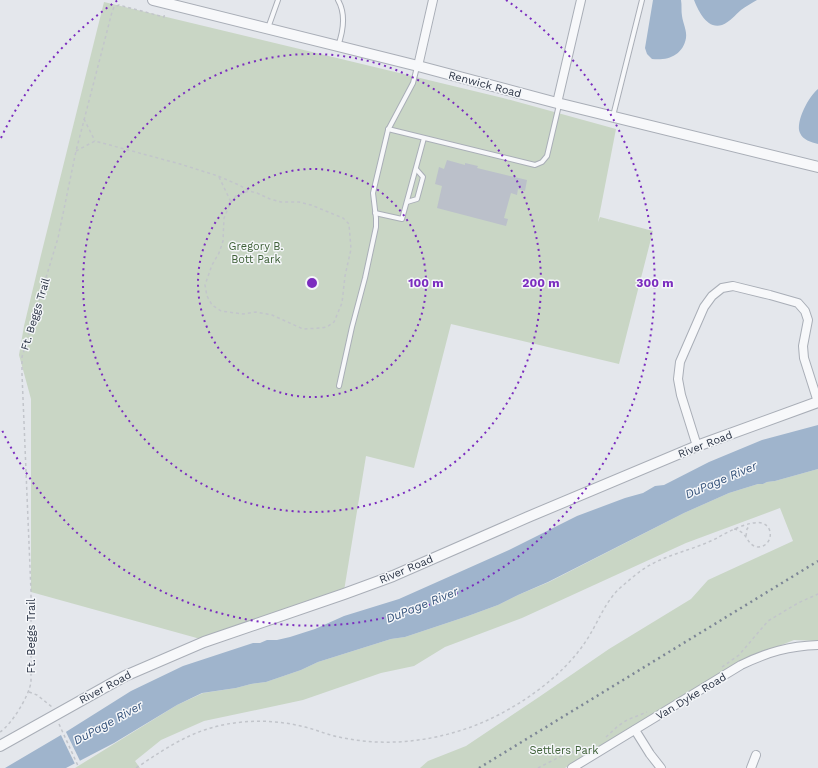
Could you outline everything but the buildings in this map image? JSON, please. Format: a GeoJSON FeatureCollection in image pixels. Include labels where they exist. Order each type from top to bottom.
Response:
{"type":"FeatureCollection","features":[{"type":"Feature","properties":{"kind":"street","name":"Renwick Road"},"geometry":{"type":"LineString","coordinates":[[153,0],[172,3],[613,117],[818,167]]}},
{"type":"Feature","properties":{"kind":"street"},"geometry":{"type":"LineString","coordinates":[[418,66],[433,0]]}},
{"type":"Feature","properties":{"kind":"street"},"geometry":{"type":"LineString","coordinates":[[558,103],[582,0]]}},
{"type":"Feature","properties":{"kind":"street"},"geometry":{"type":"LineString","coordinates":[[697,446],[681,395],[678,379],[680,362],[704,307],[712,296],[722,288],[733,286],[770,294],[798,303],[805,311],[808,320],[804,346],[804,358],[818,402]]}},
{"type":"Feature","properties":{"kind":"street","name":"River Road"},"geometry":{"type":"LineString","coordinates":[[0,746],[125,676],[204,642],[393,576],[697,446],[818,402]]}},
{"type":"Feature","properties":{"kind":"street","name":"Van Dyke Road"},"geometry":{"type":"LineString","coordinates":[[572,768],[742,665],[760,656],[777,650],[798,646],[818,645]]}},
{"type":"Feature","properties":{"kind":"street"},"geometry":{"type":"LineString","coordinates":[[635,730],[661,768]]}},
{"type":"Feature","properties":{"kind":"street"},"geometry":{"type":"LineString","coordinates":[[751,768],[756,755]]}},
{"type":"Feature","properties":{"kind":"lane"},"geometry":{"type":"LineString","coordinates":[[268,29],[278,0]]}},
{"type":"Feature","properties":{"kind":"lane"},"geometry":{"type":"LineString","coordinates":[[338,0],[341,5],[343,21],[342,35],[338,46]]}},
{"type":"Feature","properties":{"kind":"lane"},"geometry":{"type":"LineString","coordinates":[[613,117],[642,0]]}},
{"type":"Feature","properties":{"kind":"lane"},"geometry":{"type":"LineString","coordinates":[[339,386],[376,227],[376,213],[373,193],[388,129],[413,83],[418,66]]}},
{"type":"Feature","properties":{"kind":"lane"},"geometry":{"type":"LineString","coordinates":[[388,129],[535,166],[542,162],[547,156],[558,103]]}},
{"type":"Feature","properties":{"kind":"lane"},"geometry":{"type":"LineString","coordinates":[[376,213],[402,219],[424,138]]}},
{"type":"Feature","properties":{"kind":"lane"},"geometry":{"type":"LineString","coordinates":[[407,202],[417,199],[423,177],[416,169]]}},
{"type":"Feature","properties":{"kind":"path","name":"Ft. Beggs Trail"},"geometry":{"type":"LineString","coordinates":[[0,732],[13,717],[29,692],[31,682],[31,592],[22,357],[58,238],[76,151],[114,7],[119,6],[164,17],[172,3]]}},
{"type":"Feature","properties":{"kind":"path"},"geometry":{"type":"LineString","coordinates":[[84,119],[95,141]]}},
{"type":"Feature","properties":{"kind":"path"},"geometry":{"type":"LineString","coordinates":[[76,151],[95,141],[218,176],[238,185],[248,192]]}},
{"type":"Feature","properties":{"kind":"path"},"geometry":{"type":"LineString","coordinates":[[218,176],[231,202]]}},
{"type":"Feature","properties":{"kind":"path"},"geometry":{"type":"LineString","coordinates":[[248,192],[258,193],[270,199],[281,202],[299,202],[311,205],[342,218],[349,224],[351,249],[344,276],[342,303],[334,322],[327,327],[303,328],[272,315],[256,312],[243,314],[231,313],[221,311],[212,305],[207,296],[205,285],[212,265],[224,241],[224,218],[231,202],[236,196],[248,192]]}},
{"type":"Feature","properties":{"kind":"path"},"geometry":{"type":"LineString","coordinates":[[746,537],[747,529],[751,523]]}},
{"type":"Feature","properties":{"kind":"path"},"geometry":{"type":"LineString","coordinates":[[136,768],[173,743],[188,736],[202,730],[242,722],[261,721],[293,724],[338,737],[378,742],[399,742],[432,738],[473,726],[516,704],[551,680],[564,669],[586,642],[607,603],[619,589],[646,567],[707,542],[734,529],[751,523],[763,523],[767,526],[770,531],[770,539],[762,546],[756,547],[752,545],[742,532],[734,529]]}},
{"type":"Feature","properties":{"kind":"path"},"geometry":{"type":"LineString","coordinates":[[718,670],[739,655],[768,621],[798,603],[818,594]]}},
{"type":"Feature","properties":{"kind":"path"},"geometry":{"type":"LineString","coordinates":[[29,692],[37,695],[52,708],[55,714]]}},
{"type":"Feature","properties":{"kind":"path"},"geometry":{"type":"LineString","coordinates":[[604,739],[626,720],[642,715],[651,710]]}},
{"type":"Feature","properties":{"kind":"path"},"geometry":{"type":"LineString","coordinates":[[60,727],[79,768]]}},
{"type":"Feature","properties":{"kind":"path"},"geometry":{"type":"LineString","coordinates":[[538,768],[567,753],[589,748]]}},
{"type":"Feature","properties":{"kind":"green space","name":"Gregory B. Bott Park"},"geometry":{"type":"Polygon","coordinates":[[[104,2],[503,98],[616,129],[598,222],[600,217],[653,231],[619,364],[451,324],[414,468],[366,456],[344,591],[204,640],[31,592],[31,399],[19,355],[24,326],[41,255],[104,2]]]}},
{"type":"Feature","properties":{"kind":"green space","name":"Settlers Park"},"geometry":{"type":"Polygon","coordinates":[[[818,469],[818,641],[794,640],[739,662],[565,768],[420,768],[428,761],[466,746],[609,649],[691,599],[708,580],[793,541],[780,508],[686,543],[522,618],[445,647],[414,666],[381,673],[303,700],[204,721],[161,740],[135,761],[140,768],[75,768],[177,705],[203,693],[266,682],[301,670],[318,662],[391,639],[405,637],[468,616],[498,605],[549,582],[684,513],[729,493],[818,469]]]}},
{"type":"Feature","properties":{"kind":"water"},"geometry":{"type":"Polygon","coordinates":[[[653,0],[681,0],[686,38],[682,49],[674,56],[669,58],[652,59],[647,54],[645,48],[653,0]]]}},
{"type":"Feature","properties":{"kind":"water"},"geometry":{"type":"Polygon","coordinates":[[[694,0],[757,0],[743,9],[728,22],[717,26],[712,25],[704,18],[694,0]]]}},
{"type":"Feature","properties":{"kind":"water"},"geometry":{"type":"Polygon","coordinates":[[[818,89],[818,144],[803,137],[800,133],[799,122],[807,103],[814,92],[818,89]]]}},
{"type":"Feature","properties":{"kind":"water","name":"DuPage River"},"geometry":{"type":"Polygon","coordinates":[[[818,425],[818,469],[729,493],[684,513],[548,582],[498,605],[405,637],[391,639],[318,662],[301,670],[266,682],[202,693],[177,705],[114,743],[66,768],[5,768],[131,691],[183,666],[253,643],[290,637],[315,629],[344,616],[399,599],[509,550],[577,516],[625,498],[643,493],[655,486],[664,485],[709,462],[762,440],[818,425]]]}},
{"type":"Feature","properties":{"kind":"pier"},"geometry":{"type":"Polygon","coordinates":[[[65,730],[81,763],[76,766],[60,733],[65,730]]]}},
{"type":"Feature","properties":{"kind":"railway"},"geometry":{"type":"LineString","coordinates":[[479,768],[818,561]]}}]}
